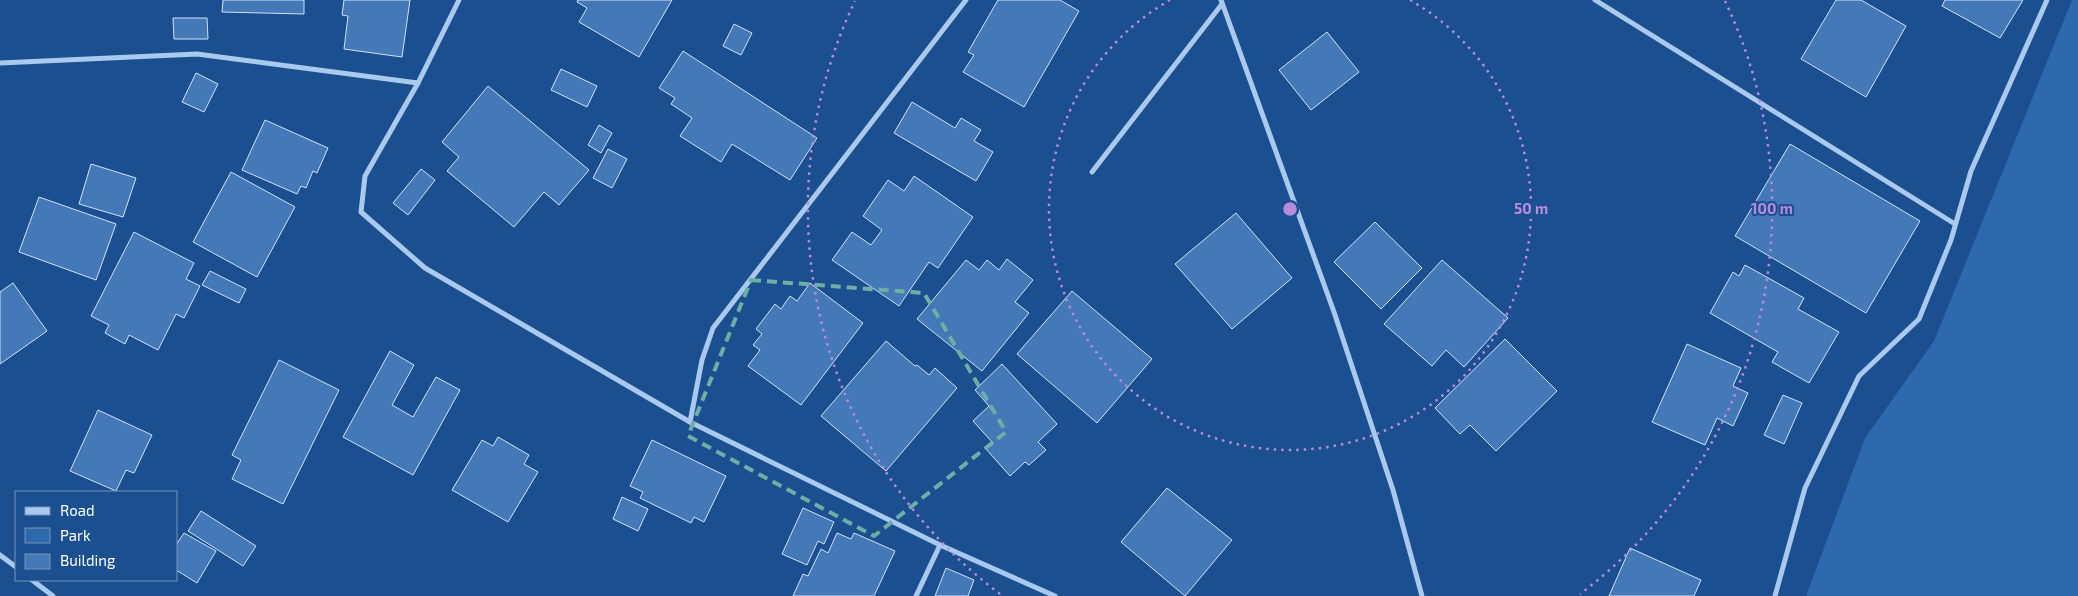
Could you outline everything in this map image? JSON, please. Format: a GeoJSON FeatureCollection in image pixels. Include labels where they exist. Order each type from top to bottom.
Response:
{"type":"FeatureCollection","features":[{"type":"Feature","properties":{"kind":"street"},"geometry":{"type":"LineString","coordinates":[[459,0],[418,83],[366,176],[361,212],[425,268],[690,422],[940,545],[1055,596]]}},
{"type":"Feature","properties":{"kind":"street"},"geometry":{"type":"LineString","coordinates":[[690,422],[702,360],[713,328],[966,0]]}},
{"type":"Feature","properties":{"kind":"street"},"geometry":{"type":"LineString","coordinates":[[1595,0],[1955,224]]}},
{"type":"Feature","properties":{"kind":"street"},"geometry":{"type":"LineString","coordinates":[[1775,596],[1805,488],[1859,376],[1919,319],[1955,224],[1971,171],[2047,0]]}},
{"type":"Feature","properties":{"kind":"street"},"geometry":{"type":"LineString","coordinates":[[1092,172],[1222,2]]}},
{"type":"Feature","properties":{"kind":"street"},"geometry":{"type":"LineString","coordinates":[[1222,2],[1334,312],[1393,490],[1422,596]]}},
{"type":"Feature","properties":{"kind":"street"},"geometry":{"type":"LineString","coordinates":[[0,63],[197,54],[418,83]]}},
{"type":"Feature","properties":{"kind":"street"},"geometry":{"type":"LineString","coordinates":[[916,596],[940,545]]}},
{"type":"Feature","properties":{"kind":"street"},"geometry":{"type":"LineString","coordinates":[[0,555],[15,566]]}},
{"type":"Feature","properties":{"kind":"street"},"geometry":{"type":"LineString","coordinates":[[33,581],[53,596]]}},
{"type":"Feature","properties":{"kind":"highlighted area"},"geometry":{"type":"Polygon","coordinates":[[[751,280],[924,293],[1006,432],[874,536],[688,436],[751,280]]]}},
{"type":"Feature","properties":{"kind":"green space"},"geometry":{"type":"Polygon","coordinates":[[[2072,0],[2078,0],[2078,596],[1806,596],[1865,438],[1934,341],[2072,0]]]}},
{"type":"Feature","properties":{"kind":"building"},"geometry":{"type":"Polygon","coordinates":[[[223,0],[304,0],[304,14],[222,12],[223,0]]]}},
{"type":"Feature","properties":{"kind":"building"},"geometry":{"type":"Polygon","coordinates":[[[344,0],[410,0],[402,57],[344,49],[348,16],[342,15],[344,0]]]}},
{"type":"Feature","properties":{"kind":"building"},"geometry":{"type":"Polygon","coordinates":[[[578,0],[672,0],[639,57],[579,22],[587,8],[577,2],[578,0]]]}},
{"type":"Feature","properties":{"kind":"building"},"geometry":{"type":"Polygon","coordinates":[[[998,0],[1060,0],[1079,11],[1024,107],[963,72],[974,55],[968,52],[998,0]]]}},
{"type":"Feature","properties":{"kind":"building"},"geometry":{"type":"Polygon","coordinates":[[[1836,0],[1861,0],[1906,26],[1866,97],[1801,59],[1836,0]]]}},
{"type":"Feature","properties":{"kind":"building"},"geometry":{"type":"Polygon","coordinates":[[[1945,0],[2023,0],[2000,38],[1942,6],[1945,0]]]}},
{"type":"Feature","properties":{"kind":"building"},"geometry":{"type":"Polygon","coordinates":[[[173,18],[207,18],[208,39],[174,39],[173,18]]]}},
{"type":"Feature","properties":{"kind":"building"},"geometry":{"type":"Polygon","coordinates":[[[734,24],[752,33],[741,55],[723,46],[734,24]]]}},
{"type":"Feature","properties":{"kind":"building"},"geometry":{"type":"Polygon","coordinates":[[[1327,32],[1359,72],[1311,110],[1279,70],[1327,32]]]}},
{"type":"Feature","properties":{"kind":"building"},"geometry":{"type":"Polygon","coordinates":[[[683,51],[817,138],[790,180],[732,144],[721,162],[680,136],[692,118],[671,104],[675,98],[659,88],[683,51]]]}},
{"type":"Feature","properties":{"kind":"building"},"geometry":{"type":"Polygon","coordinates":[[[561,69],[597,86],[587,107],[551,90],[561,69]]]}},
{"type":"Feature","properties":{"kind":"building"},"geometry":{"type":"Polygon","coordinates":[[[196,73],[218,84],[204,112],[182,102],[196,73]]]}},
{"type":"Feature","properties":{"kind":"building"},"geometry":{"type":"Polygon","coordinates":[[[488,86],[589,170],[559,205],[544,192],[514,227],[447,171],[459,157],[442,142],[488,86]]]}},
{"type":"Feature","properties":{"kind":"building"},"geometry":{"type":"Polygon","coordinates":[[[912,102],[955,128],[961,118],[981,130],[974,141],[993,152],[976,181],[894,133],[912,102]]]}},
{"type":"Feature","properties":{"kind":"building"},"geometry":{"type":"Polygon","coordinates":[[[265,120],[328,148],[317,173],[313,171],[306,188],[301,186],[297,194],[242,170],[265,120]]]}},
{"type":"Feature","properties":{"kind":"building"},"geometry":{"type":"Polygon","coordinates":[[[599,125],[612,133],[601,153],[588,145],[599,125]]]}},
{"type":"Feature","properties":{"kind":"building"},"geometry":{"type":"Polygon","coordinates":[[[1790,144],[1920,221],[1866,313],[1735,236],[1790,144]]]}},
{"type":"Feature","properties":{"kind":"building"},"geometry":{"type":"Polygon","coordinates":[[[608,149],[627,159],[612,188],[593,178],[608,149]]]}},
{"type":"Feature","properties":{"kind":"building"},"geometry":{"type":"Polygon","coordinates":[[[91,164],[136,178],[123,217],[79,204],[91,164]]]}},
{"type":"Feature","properties":{"kind":"building"},"geometry":{"type":"Polygon","coordinates":[[[421,169],[435,180],[408,215],[393,203],[421,169]]]}},
{"type":"Feature","properties":{"kind":"building"},"geometry":{"type":"Polygon","coordinates":[[[231,172],[295,207],[257,277],[193,242],[231,172]]]}},
{"type":"Feature","properties":{"kind":"building"},"geometry":{"type":"Polygon","coordinates":[[[914,176],[973,217],[938,268],[929,262],[899,306],[832,260],[852,232],[871,245],[882,230],[863,216],[888,180],[904,191],[914,176]]]}},
{"type":"Feature","properties":{"kind":"building"},"geometry":{"type":"Polygon","coordinates":[[[39,197],[116,224],[96,280],[19,252],[39,197]]]}},
{"type":"Feature","properties":{"kind":"building"},"geometry":{"type":"Polygon","coordinates":[[[1236,213],[1292,278],[1232,329],[1175,264],[1236,213]]]}},
{"type":"Feature","properties":{"kind":"building"},"geometry":{"type":"Polygon","coordinates":[[[1375,222],[1422,268],[1381,309],[1334,262],[1375,222]]]}},
{"type":"Feature","properties":{"kind":"building"},"geometry":{"type":"Polygon","coordinates":[[[134,232],[194,263],[186,279],[200,286],[184,318],[176,314],[158,350],[129,335],[125,344],[105,333],[109,325],[91,316],[134,232]]]}},
{"type":"Feature","properties":{"kind":"building"},"geometry":{"type":"Polygon","coordinates":[[[1007,259],[1033,280],[1015,302],[1029,313],[982,371],[917,319],[966,260],[979,270],[987,260],[999,270],[1007,259]]]}},
{"type":"Feature","properties":{"kind":"building"},"geometry":{"type":"Polygon","coordinates":[[[1442,260],[1508,318],[1464,367],[1446,350],[1432,366],[1384,324],[1442,260]]]}},
{"type":"Feature","properties":{"kind":"building"},"geometry":{"type":"Polygon","coordinates":[[[1745,265],[1804,298],[1798,309],[1839,332],[1809,383],[1772,362],[1778,352],[1710,313],[1733,272],[1739,276],[1745,265]]]}},
{"type":"Feature","properties":{"kind":"building"},"geometry":{"type":"Polygon","coordinates":[[[210,271],[246,289],[239,303],[202,285],[210,271]]]}},
{"type":"Feature","properties":{"kind":"building"},"geometry":{"type":"Polygon","coordinates":[[[13,283],[47,331],[0,364],[0,292],[13,283]]]}},
{"type":"Feature","properties":{"kind":"building"},"geometry":{"type":"Polygon","coordinates":[[[810,283],[863,323],[801,405],[748,366],[760,350],[753,345],[762,334],[756,329],[775,304],[781,309],[790,296],[797,301],[810,283]]]}},
{"type":"Feature","properties":{"kind":"building"},"geometry":{"type":"Polygon","coordinates":[[[1072,291],[1152,359],[1097,423],[1017,354],[1072,291]]]}},
{"type":"Feature","properties":{"kind":"building"},"geometry":{"type":"Polygon","coordinates":[[[1505,339],[1557,391],[1496,451],[1470,425],[1460,434],[1435,408],[1505,339]]]}},
{"type":"Feature","properties":{"kind":"building"},"geometry":{"type":"Polygon","coordinates":[[[886,341],[915,366],[917,365],[929,375],[935,368],[957,388],[886,471],[821,416],[886,341]]]}},
{"type":"Feature","properties":{"kind":"building"},"geometry":{"type":"Polygon","coordinates":[[[1687,344],[1741,368],[1733,386],[1748,393],[1733,426],[1717,418],[1705,445],[1652,422],[1687,344]]]}},
{"type":"Feature","properties":{"kind":"building"},"geometry":{"type":"Polygon","coordinates":[[[390,351],[414,365],[392,405],[413,417],[436,377],[460,390],[413,475],[343,437],[390,351]]]}},
{"type":"Feature","properties":{"kind":"building"},"geometry":{"type":"Polygon","coordinates":[[[279,360],[339,390],[283,504],[232,479],[241,460],[232,455],[279,360]]]}},
{"type":"Feature","properties":{"kind":"building"},"geometry":{"type":"Polygon","coordinates":[[[1002,364],[1057,424],[1038,442],[1046,450],[1029,465],[1025,462],[1010,476],[986,449],[993,443],[973,421],[989,406],[975,390],[1002,364]]]}},
{"type":"Feature","properties":{"kind":"building"},"geometry":{"type":"Polygon","coordinates":[[[1783,395],[1802,403],[1784,444],[1764,435],[1783,395]]]}},
{"type":"Feature","properties":{"kind":"building"},"geometry":{"type":"Polygon","coordinates":[[[98,410],[152,435],[134,473],[126,470],[116,491],[70,471],[98,410]]]}},
{"type":"Feature","properties":{"kind":"building"},"geometry":{"type":"Polygon","coordinates":[[[498,437],[529,455],[524,464],[538,472],[508,522],[452,490],[482,440],[493,446],[498,437]]]}},
{"type":"Feature","properties":{"kind":"building"},"geometry":{"type":"Polygon","coordinates":[[[652,440],[726,476],[704,522],[694,517],[691,523],[640,498],[643,492],[630,486],[652,440]]]}},
{"type":"Feature","properties":{"kind":"building"},"geometry":{"type":"Polygon","coordinates":[[[1167,488],[1232,540],[1185,596],[1121,542],[1167,488]]]}},
{"type":"Feature","properties":{"kind":"building"},"geometry":{"type":"Polygon","coordinates":[[[622,497],[648,509],[638,531],[613,519],[622,497]]]}},
{"type":"Feature","properties":{"kind":"building"},"geometry":{"type":"Polygon","coordinates":[[[803,508],[834,522],[824,544],[818,541],[807,565],[782,554],[803,508]]]}},
{"type":"Feature","properties":{"kind":"building"},"geometry":{"type":"Polygon","coordinates":[[[201,511],[256,546],[243,566],[188,531],[201,511]]]}},
{"type":"Feature","properties":{"kind":"building"},"geometry":{"type":"Polygon","coordinates":[[[184,533],[216,551],[197,583],[178,571],[178,542],[184,533]]]}},
{"type":"Feature","properties":{"kind":"building"},"geometry":{"type":"Polygon","coordinates":[[[837,533],[851,539],[854,533],[895,551],[874,596],[793,596],[803,574],[808,576],[821,549],[828,553],[837,533]]]}},
{"type":"Feature","properties":{"kind":"building"},"geometry":{"type":"Polygon","coordinates":[[[1630,548],[1701,580],[1694,596],[1609,596],[1630,548]]]}},
{"type":"Feature","properties":{"kind":"building"},"geometry":{"type":"Polygon","coordinates":[[[946,568],[974,580],[968,596],[935,596],[946,568]]]}}]}
